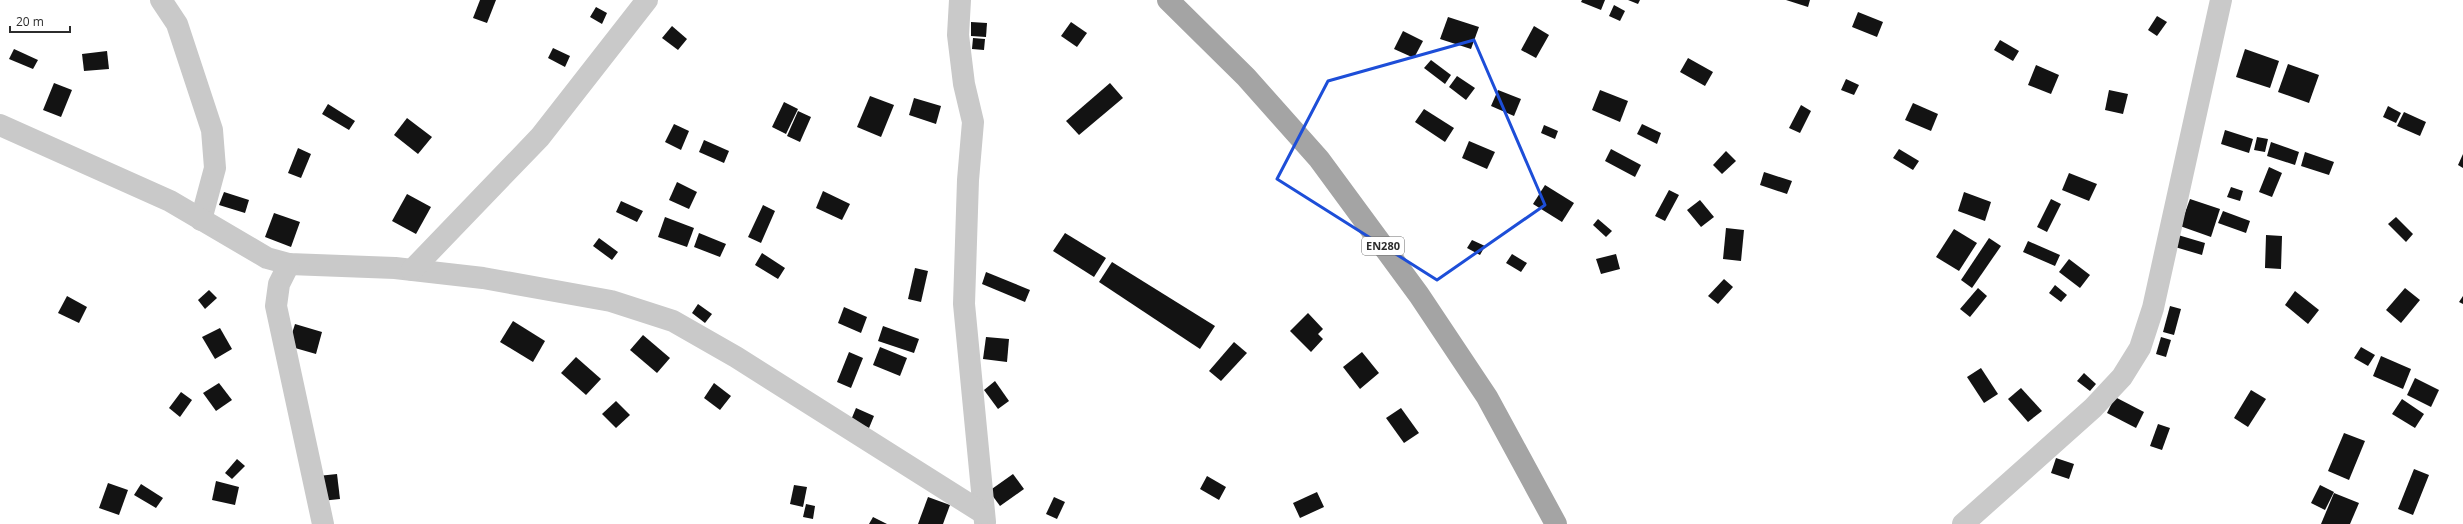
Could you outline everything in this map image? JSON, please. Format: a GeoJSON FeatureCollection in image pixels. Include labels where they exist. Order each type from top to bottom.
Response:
{"type":"FeatureCollection","features":[{"type":"Feature","properties":{"kind":"main road","name":"EN280"},"geometry":{"type":"LineString","coordinates":[[1168,0],[1246,77],[1319,159],[1419,295],[1487,397],[1556,524]]}},
{"type":"Feature","properties":{"kind":"street"},"geometry":{"type":"LineString","coordinates":[[161,0],[177,24],[212,130],[215,168],[202,220]]}},
{"type":"Feature","properties":{"kind":"street"},"geometry":{"type":"LineString","coordinates":[[412,270],[540,137],[647,0]]}},
{"type":"Feature","properties":{"kind":"street"},"geometry":{"type":"LineString","coordinates":[[960,0],[959,42],[964,84],[974,122],[968,180],[964,304],[984,518]]}},
{"type":"Feature","properties":{"kind":"street"},"geometry":{"type":"LineString","coordinates":[[1964,524],[2093,408],[2122,377],[2140,348],[2153,308],[2221,0]]}},
{"type":"Feature","properties":{"kind":"street"},"geometry":{"type":"LineString","coordinates":[[0,125],[164,198],[267,258],[289,264],[412,270],[483,278],[611,301],[673,321],[736,357],[984,518]]}},
{"type":"Feature","properties":{"kind":"street"},"geometry":{"type":"LineString","coordinates":[[289,264],[279,284],[276,306],[323,524]]}},
{"type":"Feature","properties":{"kind":"highlighted area"},"geometry":{"type":"Polygon","coordinates":[[[1474,40],[1545,205],[1437,280],[1277,179],[1328,81],[1474,40]]]}},
{"type":"Feature","properties":{"kind":"building"},"geometry":{"type":"Polygon","coordinates":[[[480,0],[496,0],[487,23],[473,18],[480,0]]]}},
{"type":"Feature","properties":{"kind":"building"},"geometry":{"type":"Polygon","coordinates":[[[1582,0],[1605,0],[1601,10],[1581,2],[1582,0]]]}},
{"type":"Feature","properties":{"kind":"building"},"geometry":{"type":"Polygon","coordinates":[[[1628,0],[1640,0],[1638,4],[1628,0]]]}},
{"type":"Feature","properties":{"kind":"building"},"geometry":{"type":"Polygon","coordinates":[[[1786,0],[1810,0],[1808,7],[1786,0]]]}},
{"type":"Feature","properties":{"kind":"building"},"geometry":{"type":"Polygon","coordinates":[[[1614,5],[1625,11],[1620,21],[1609,16],[1614,5]]]}},
{"type":"Feature","properties":{"kind":"building"},"geometry":{"type":"Polygon","coordinates":[[[596,7],[607,13],[602,24],[590,17],[596,7]]]}},
{"type":"Feature","properties":{"kind":"building"},"geometry":{"type":"Polygon","coordinates":[[[1858,12],[1883,22],[1877,37],[1852,27],[1858,12]]]}},
{"type":"Feature","properties":{"kind":"building"},"geometry":{"type":"Polygon","coordinates":[[[2157,16],[2167,22],[2157,36],[2148,30],[2157,16]]]}},
{"type":"Feature","properties":{"kind":"building"},"geometry":{"type":"Polygon","coordinates":[[[1448,17],[1479,27],[1471,49],[1440,39],[1448,17]]]}},
{"type":"Feature","properties":{"kind":"building"},"geometry":{"type":"Polygon","coordinates":[[[971,22],[987,23],[986,37],[971,36],[971,22]]]}},
{"type":"Feature","properties":{"kind":"building"},"geometry":{"type":"Polygon","coordinates":[[[1071,22],[1087,33],[1077,47],[1061,36],[1071,22]]]}},
{"type":"Feature","properties":{"kind":"building"},"geometry":{"type":"Polygon","coordinates":[[[672,26],[687,39],[678,50],[662,38],[672,26]]]}},
{"type":"Feature","properties":{"kind":"building"},"geometry":{"type":"Polygon","coordinates":[[[1534,26],[1549,35],[1536,58],[1521,50],[1534,26]]]}},
{"type":"Feature","properties":{"kind":"building"},"geometry":{"type":"Polygon","coordinates":[[[1403,31],[1423,41],[1414,58],[1394,49],[1403,31]]]}},
{"type":"Feature","properties":{"kind":"building"},"geometry":{"type":"Polygon","coordinates":[[[973,38],[985,39],[984,50],[972,49],[973,38]]]}},
{"type":"Feature","properties":{"kind":"building"},"geometry":{"type":"Polygon","coordinates":[[[2000,40],[2019,51],[2013,61],[1994,50],[2000,40]]]}},
{"type":"Feature","properties":{"kind":"building"},"geometry":{"type":"Polygon","coordinates":[[[553,48],[570,56],[565,67],[548,58],[553,48]]]}},
{"type":"Feature","properties":{"kind":"building"},"geometry":{"type":"Polygon","coordinates":[[[14,49],[38,60],[33,69],[9,59],[14,49]]]}},
{"type":"Feature","properties":{"kind":"building"},"geometry":{"type":"Polygon","coordinates":[[[2245,49],[2279,61],[2270,88],[2236,77],[2245,49]]]}},
{"type":"Feature","properties":{"kind":"building"},"geometry":{"type":"Polygon","coordinates":[[[107,51],[109,69],[84,71],[82,54],[107,51]]]}},
{"type":"Feature","properties":{"kind":"building"},"geometry":{"type":"Polygon","coordinates":[[[1688,58],[1713,72],[1705,86],[1680,72],[1688,58]]]}},
{"type":"Feature","properties":{"kind":"building"},"geometry":{"type":"Polygon","coordinates":[[[1431,60],[1451,75],[1445,84],[1424,68],[1431,60]]]}},
{"type":"Feature","properties":{"kind":"building"},"geometry":{"type":"Polygon","coordinates":[[[2288,64],[2319,75],[2309,103],[2278,92],[2288,64]]]}},
{"type":"Feature","properties":{"kind":"building"},"geometry":{"type":"Polygon","coordinates":[[[2036,65],[2059,75],[2051,94],[2028,85],[2036,65]]]}},
{"type":"Feature","properties":{"kind":"building"},"geometry":{"type":"Polygon","coordinates":[[[1457,76],[1475,88],[1466,100],[1449,87],[1457,76]]]}},
{"type":"Feature","properties":{"kind":"building"},"geometry":{"type":"Polygon","coordinates":[[[1846,79],[1859,85],[1854,95],[1841,90],[1846,79]]]}},
{"type":"Feature","properties":{"kind":"building"},"geometry":{"type":"Polygon","coordinates":[[[54,83],[72,90],[61,117],[43,110],[54,83]]]}},
{"type":"Feature","properties":{"kind":"building"},"geometry":{"type":"Polygon","coordinates":[[[1110,83],[1123,98],[1079,135],[1066,121],[1110,83]]]}},
{"type":"Feature","properties":{"kind":"building"},"geometry":{"type":"Polygon","coordinates":[[[1498,90],[1521,99],[1514,116],[1491,106],[1498,90]]]}},
{"type":"Feature","properties":{"kind":"building"},"geometry":{"type":"Polygon","coordinates":[[[1600,90],[1628,101],[1620,122],[1592,110],[1600,90]]]}},
{"type":"Feature","properties":{"kind":"building"},"geometry":{"type":"Polygon","coordinates":[[[2109,90],[2128,94],[2123,114],[2105,110],[2109,90]]]}},
{"type":"Feature","properties":{"kind":"building"},"geometry":{"type":"Polygon","coordinates":[[[870,96],[894,105],[881,137],[857,127],[870,96]]]}},
{"type":"Feature","properties":{"kind":"building"},"geometry":{"type":"Polygon","coordinates":[[[914,98],[941,106],[936,124],[909,115],[914,98]]]}},
{"type":"Feature","properties":{"kind":"building"},"geometry":{"type":"Polygon","coordinates":[[[784,102],[798,109],[786,134],[772,127],[784,102]]]}},
{"type":"Feature","properties":{"kind":"building"},"geometry":{"type":"Polygon","coordinates":[[[1913,103],[1938,114],[1931,131],[1905,120],[1913,103]]]}},
{"type":"Feature","properties":{"kind":"building"},"geometry":{"type":"Polygon","coordinates":[[[328,104],[355,121],[349,130],[322,114],[328,104]]]}},
{"type":"Feature","properties":{"kind":"building"},"geometry":{"type":"Polygon","coordinates":[[[1801,105],[1811,111],[1800,133],[1789,128],[1801,105]]]}},
{"type":"Feature","properties":{"kind":"building"},"geometry":{"type":"Polygon","coordinates":[[[2388,106],[2401,113],[2396,123],[2383,117],[2388,106]]]}},
{"type":"Feature","properties":{"kind":"building"},"geometry":{"type":"Polygon","coordinates":[[[1424,109],[1454,128],[1445,142],[1415,122],[1424,109]]]}},
{"type":"Feature","properties":{"kind":"building"},"geometry":{"type":"Polygon","coordinates":[[[798,111],[811,117],[800,142],[787,136],[798,111]]]}},
{"type":"Feature","properties":{"kind":"building"},"geometry":{"type":"Polygon","coordinates":[[[2404,112],[2426,122],[2420,136],[2397,126],[2404,112]]]}},
{"type":"Feature","properties":{"kind":"building"},"geometry":{"type":"Polygon","coordinates":[[[407,118],[432,137],[418,154],[394,135],[407,118]]]}},
{"type":"Feature","properties":{"kind":"building"},"geometry":{"type":"Polygon","coordinates":[[[674,124],[689,131],[681,150],[665,142],[674,124]]]}},
{"type":"Feature","properties":{"kind":"building"},"geometry":{"type":"Polygon","coordinates":[[[1642,124],[1661,133],[1657,144],[1637,134],[1642,124]]]}},
{"type":"Feature","properties":{"kind":"building"},"geometry":{"type":"Polygon","coordinates":[[[1544,125],[1558,131],[1555,139],[1541,133],[1544,125]]]}},
{"type":"Feature","properties":{"kind":"building"},"geometry":{"type":"Polygon","coordinates":[[[2225,130],[2253,139],[2249,153],[2221,144],[2225,130]]]}},
{"type":"Feature","properties":{"kind":"building"},"geometry":{"type":"Polygon","coordinates":[[[2257,137],[2268,139],[2265,152],[2254,150],[2257,137]]]}},
{"type":"Feature","properties":{"kind":"building"},"geometry":{"type":"Polygon","coordinates":[[[704,140],[729,151],[724,163],[699,152],[704,140]]]}},
{"type":"Feature","properties":{"kind":"building"},"geometry":{"type":"Polygon","coordinates":[[[1469,141],[1495,152],[1487,169],[1462,158],[1469,141]]]}},
{"type":"Feature","properties":{"kind":"building"},"geometry":{"type":"Polygon","coordinates":[[[2271,142],[2299,152],[2295,165],[2267,156],[2271,142]]]}},
{"type":"Feature","properties":{"kind":"building"},"geometry":{"type":"Polygon","coordinates":[[[298,148],[311,154],[301,178],[288,173],[298,148]]]}},
{"type":"Feature","properties":{"kind":"building"},"geometry":{"type":"Polygon","coordinates":[[[1611,149],[1641,165],[1635,177],[1605,161],[1611,149]]]}},
{"type":"Feature","properties":{"kind":"building"},"geometry":{"type":"Polygon","coordinates":[[[1899,149],[1919,161],[1913,170],[1893,158],[1899,149]]]}},
{"type":"Feature","properties":{"kind":"building"},"geometry":{"type":"Polygon","coordinates":[[[1726,151],[1736,161],[1722,174],[1713,165],[1726,151]]]}},
{"type":"Feature","properties":{"kind":"building"},"geometry":{"type":"Polygon","coordinates":[[[2305,152],[2334,162],[2329,175],[2301,166],[2305,152]]]}},
{"type":"Feature","properties":{"kind":"building"},"geometry":{"type":"Polygon","coordinates":[[[2463,154],[2463,168],[2458,165],[2463,154]]]}},
{"type":"Feature","properties":{"kind":"building"},"geometry":{"type":"Polygon","coordinates":[[[2269,167],[2282,173],[2272,197],[2259,192],[2269,167]]]}},
{"type":"Feature","properties":{"kind":"building"},"geometry":{"type":"Polygon","coordinates":[[[1764,172],[1792,181],[1787,194],[1760,185],[1764,172]]]}},
{"type":"Feature","properties":{"kind":"building"},"geometry":{"type":"Polygon","coordinates":[[[2069,173],[2097,184],[2089,201],[2062,190],[2069,173]]]}},
{"type":"Feature","properties":{"kind":"building"},"geometry":{"type":"Polygon","coordinates":[[[677,182],[697,192],[689,209],[669,200],[677,182]]]}},
{"type":"Feature","properties":{"kind":"building"},"geometry":{"type":"Polygon","coordinates":[[[1545,185],[1574,203],[1562,222],[1533,204],[1545,185]]]}},
{"type":"Feature","properties":{"kind":"building"},"geometry":{"type":"Polygon","coordinates":[[[2231,187],[2243,191],[2240,201],[2227,197],[2231,187]]]}},
{"type":"Feature","properties":{"kind":"building"},"geometry":{"type":"Polygon","coordinates":[[[1669,190],[1679,195],[1665,221],[1655,216],[1669,190]]]}},
{"type":"Feature","properties":{"kind":"building"},"geometry":{"type":"Polygon","coordinates":[[[823,191],[850,204],[842,220],[816,208],[823,191]]]}},
{"type":"Feature","properties":{"kind":"building"},"geometry":{"type":"Polygon","coordinates":[[[224,192],[249,200],[245,213],[219,205],[224,192]]]}},
{"type":"Feature","properties":{"kind":"building"},"geometry":{"type":"Polygon","coordinates":[[[1964,192],[1991,202],[1985,221],[1958,211],[1964,192]]]}},
{"type":"Feature","properties":{"kind":"building"},"geometry":{"type":"Polygon","coordinates":[[[407,194],[431,207],[416,234],[392,221],[407,194]]]}},
{"type":"Feature","properties":{"kind":"building"},"geometry":{"type":"Polygon","coordinates":[[[2051,199],[2061,204],[2047,232],[2037,227],[2051,199]]]}},
{"type":"Feature","properties":{"kind":"building"},"geometry":{"type":"Polygon","coordinates":[[[2190,199],[2220,209],[2211,237],[2180,226],[2190,199]]]}},
{"type":"Feature","properties":{"kind":"building"},"geometry":{"type":"Polygon","coordinates":[[[1700,200],[1714,217],[1701,227],[1687,210],[1700,200]]]}},
{"type":"Feature","properties":{"kind":"building"},"geometry":{"type":"Polygon","coordinates":[[[621,201],[643,211],[637,222],[616,212],[621,201]]]}},
{"type":"Feature","properties":{"kind":"building"},"geometry":{"type":"Polygon","coordinates":[[[763,205],[775,211],[761,243],[748,237],[763,205]]]}},
{"type":"Feature","properties":{"kind":"building"},"geometry":{"type":"Polygon","coordinates":[[[2223,211],[2250,221],[2246,233],[2218,223],[2223,211]]]}},
{"type":"Feature","properties":{"kind":"building"},"geometry":{"type":"Polygon","coordinates":[[[274,213],[300,222],[291,247],[265,237],[274,213]]]}},
{"type":"Feature","properties":{"kind":"building"},"geometry":{"type":"Polygon","coordinates":[[[665,217],[694,228],[687,247],[658,237],[665,217]]]}},
{"type":"Feature","properties":{"kind":"building"},"geometry":{"type":"Polygon","coordinates":[[[2396,217],[2413,234],[2406,242],[2388,224],[2396,217]]]}},
{"type":"Feature","properties":{"kind":"building"},"geometry":{"type":"Polygon","coordinates":[[[1598,219],[1612,231],[1606,237],[1593,225],[1598,219]]]}},
{"type":"Feature","properties":{"kind":"building"},"geometry":{"type":"Polygon","coordinates":[[[1726,228],[1744,230],[1741,261],[1723,259],[1726,228]]]}},
{"type":"Feature","properties":{"kind":"building"},"geometry":{"type":"Polygon","coordinates":[[[1954,229],[1977,243],[1959,271],[1936,257],[1954,229]]]}},
{"type":"Feature","properties":{"kind":"building"},"geometry":{"type":"Polygon","coordinates":[[[699,233],[726,244],[720,257],[694,247],[699,233]]]}},
{"type":"Feature","properties":{"kind":"building"},"geometry":{"type":"Polygon","coordinates":[[[1065,233],[1106,258],[1094,277],[1053,251],[1065,233]]]}},
{"type":"Feature","properties":{"kind":"building"},"geometry":{"type":"Polygon","coordinates":[[[2178,235],[2205,243],[2202,255],[2175,247],[2178,235]]]}},
{"type":"Feature","properties":{"kind":"building"},"geometry":{"type":"Polygon","coordinates":[[[2266,235],[2282,236],[2281,269],[2265,268],[2266,235]]]}},
{"type":"Feature","properties":{"kind":"building"},"geometry":{"type":"Polygon","coordinates":[[[599,238],[618,252],[612,260],[593,246],[599,238]]]}},
{"type":"Feature","properties":{"kind":"building"},"geometry":{"type":"Polygon","coordinates":[[[1989,238],[2001,246],[1972,288],[1961,280],[1989,238]]]}},
{"type":"Feature","properties":{"kind":"building"},"geometry":{"type":"Polygon","coordinates":[[[1472,240],[1485,246],[1480,255],[1467,248],[1472,240]]]}},
{"type":"Feature","properties":{"kind":"building"},"geometry":{"type":"Polygon","coordinates":[[[2028,241],[2060,255],[2055,266],[2023,252],[2028,241]]]}},
{"type":"Feature","properties":{"kind":"building"},"geometry":{"type":"Polygon","coordinates":[[[762,253],[785,268],[778,279],[755,265],[762,253]]]}},
{"type":"Feature","properties":{"kind":"building"},"geometry":{"type":"Polygon","coordinates":[[[1512,254],[1527,263],[1521,272],[1506,263],[1512,254]]]}},
{"type":"Feature","properties":{"kind":"building"},"geometry":{"type":"Polygon","coordinates":[[[1616,254],[1620,269],[1601,274],[1596,259],[1616,254]]]}},
{"type":"Feature","properties":{"kind":"building"},"geometry":{"type":"Polygon","coordinates":[[[2069,259],[2090,275],[2080,288],[2059,272],[2069,259]]]}},
{"type":"Feature","properties":{"kind":"building"},"geometry":{"type":"Polygon","coordinates":[[[1112,262],[1215,326],[1200,349],[1099,282],[1112,262]]]}},
{"type":"Feature","properties":{"kind":"building"},"geometry":{"type":"Polygon","coordinates":[[[915,268],[928,271],[921,302],[908,299],[915,268]]]}},
{"type":"Feature","properties":{"kind":"building"},"geometry":{"type":"Polygon","coordinates":[[[986,272],[1030,290],[1025,302],[982,284],[986,272]]]}},
{"type":"Feature","properties":{"kind":"building"},"geometry":{"type":"Polygon","coordinates":[[[1724,279],[1733,287],[1718,304],[1708,296],[1724,279]]]}},
{"type":"Feature","properties":{"kind":"building"},"geometry":{"type":"Polygon","coordinates":[[[2055,285],[2067,295],[2061,302],[2049,293],[2055,285]]]}},
{"type":"Feature","properties":{"kind":"building"},"geometry":{"type":"Polygon","coordinates":[[[1978,288],[1987,296],[1970,317],[1960,309],[1978,288]]]}},
{"type":"Feature","properties":{"kind":"building"},"geometry":{"type":"Polygon","coordinates":[[[2405,288],[2420,300],[2401,323],[2386,310],[2405,288]]]}},
{"type":"Feature","properties":{"kind":"building"},"geometry":{"type":"Polygon","coordinates":[[[209,290],[217,298],[205,309],[198,300],[209,290]]]}},
{"type":"Feature","properties":{"kind":"building"},"geometry":{"type":"Polygon","coordinates":[[[2295,291],[2319,310],[2308,324],[2285,305],[2295,291]]]}},
{"type":"Feature","properties":{"kind":"building"},"geometry":{"type":"Polygon","coordinates":[[[67,296],[87,307],[79,323],[58,313],[67,296]]]}},
{"type":"Feature","properties":{"kind":"building"},"geometry":{"type":"Polygon","coordinates":[[[2463,296],[2463,304],[2459,302],[2463,296]]]}},
{"type":"Feature","properties":{"kind":"building"},"geometry":{"type":"Polygon","coordinates":[[[698,304],[712,314],[705,323],[692,313],[698,304]]]}},
{"type":"Feature","properties":{"kind":"building"},"geometry":{"type":"Polygon","coordinates":[[[2170,306],[2181,309],[2174,335],[2163,332],[2170,306]]]}},
{"type":"Feature","properties":{"kind":"building"},"geometry":{"type":"Polygon","coordinates":[[[844,307],[867,317],[861,333],[838,323],[844,307]]]}},
{"type":"Feature","properties":{"kind":"building"},"geometry":{"type":"Polygon","coordinates":[[[1308,313],[1323,329],[1318,334],[1323,339],[1311,352],[1290,331],[1308,313]]]}},
{"type":"Feature","properties":{"kind":"building"},"geometry":{"type":"Polygon","coordinates":[[[513,321],[545,341],[533,362],[500,342],[513,321]]]}},
{"type":"Feature","properties":{"kind":"building"},"geometry":{"type":"Polygon","coordinates":[[[295,324],[322,332],[316,354],[288,346],[295,324]]]}},
{"type":"Feature","properties":{"kind":"building"},"geometry":{"type":"Polygon","coordinates":[[[883,326],[919,339],[914,353],[878,341],[883,326]]]}},
{"type":"Feature","properties":{"kind":"building"},"geometry":{"type":"Polygon","coordinates":[[[220,328],[232,349],[215,359],[202,337],[220,328]]]}},
{"type":"Feature","properties":{"kind":"building"},"geometry":{"type":"Polygon","coordinates":[[[643,335],[670,358],[657,373],[630,350],[643,335]]]}},
{"type":"Feature","properties":{"kind":"building"},"geometry":{"type":"Polygon","coordinates":[[[986,337],[1009,339],[1007,362],[983,359],[986,337]]]}},
{"type":"Feature","properties":{"kind":"building"},"geometry":{"type":"Polygon","coordinates":[[[2161,337],[2171,340],[2166,357],[2156,354],[2161,337]]]}},
{"type":"Feature","properties":{"kind":"building"},"geometry":{"type":"Polygon","coordinates":[[[1234,342],[1247,353],[1221,381],[1209,371],[1234,342]]]}},
{"type":"Feature","properties":{"kind":"building"},"geometry":{"type":"Polygon","coordinates":[[[880,347],[907,358],[900,376],[873,365],[880,347]]]}},
{"type":"Feature","properties":{"kind":"building"},"geometry":{"type":"Polygon","coordinates":[[[2361,347],[2375,355],[2368,366],[2354,358],[2361,347]]]}},
{"type":"Feature","properties":{"kind":"building"},"geometry":{"type":"Polygon","coordinates":[[[849,352],[863,358],[851,388],[837,382],[849,352]]]}},
{"type":"Feature","properties":{"kind":"building"},"geometry":{"type":"Polygon","coordinates":[[[1362,352],[1379,373],[1360,389],[1343,367],[1362,352]]]}},
{"type":"Feature","properties":{"kind":"building"},"geometry":{"type":"Polygon","coordinates":[[[2381,356],[2411,369],[2403,389],[2373,376],[2381,356]]]}},
{"type":"Feature","properties":{"kind":"building"},"geometry":{"type":"Polygon","coordinates":[[[576,357],[601,379],[586,395],[561,373],[576,357]]]}},
{"type":"Feature","properties":{"kind":"building"},"geometry":{"type":"Polygon","coordinates":[[[1981,368],[1998,394],[1984,403],[1967,377],[1981,368]]]}},
{"type":"Feature","properties":{"kind":"building"},"geometry":{"type":"Polygon","coordinates":[[[2084,373],[2096,384],[2090,391],[2077,381],[2084,373]]]}},
{"type":"Feature","properties":{"kind":"building"},"geometry":{"type":"Polygon","coordinates":[[[2415,378],[2439,390],[2431,407],[2407,395],[2415,378]]]}},
{"type":"Feature","properties":{"kind":"building"},"geometry":{"type":"Polygon","coordinates":[[[995,381],[1009,401],[998,409],[984,390],[995,381]]]}},
{"type":"Feature","properties":{"kind":"building"},"geometry":{"type":"Polygon","coordinates":[[[219,383],[232,400],[216,411],[203,393],[219,383]]]}},
{"type":"Feature","properties":{"kind":"building"},"geometry":{"type":"Polygon","coordinates":[[[714,383],[731,396],[720,410],[704,398],[714,383]]]}},
{"type":"Feature","properties":{"kind":"building"},"geometry":{"type":"Polygon","coordinates":[[[2021,388],[2042,411],[2028,422],[2008,399],[2021,388]]]}},
{"type":"Feature","properties":{"kind":"building"},"geometry":{"type":"Polygon","coordinates":[[[2251,390],[2266,399],[2248,427],[2234,418],[2251,390]]]}},
{"type":"Feature","properties":{"kind":"building"},"geometry":{"type":"Polygon","coordinates":[[[181,392],[192,400],[180,417],[169,408],[181,392]]]}},
{"type":"Feature","properties":{"kind":"building"},"geometry":{"type":"Polygon","coordinates":[[[2115,397],[2144,412],[2136,428],[2107,413],[2115,397]]]}},
{"type":"Feature","properties":{"kind":"building"},"geometry":{"type":"Polygon","coordinates":[[[2402,399],[2424,414],[2415,428],[2392,414],[2402,399]]]}},
{"type":"Feature","properties":{"kind":"building"},"geometry":{"type":"Polygon","coordinates":[[[616,401],[630,415],[616,428],[602,414],[616,401]]]}},
{"type":"Feature","properties":{"kind":"building"},"geometry":{"type":"Polygon","coordinates":[[[856,408],[874,416],[869,428],[851,420],[856,408]]]}},
{"type":"Feature","properties":{"kind":"building"},"geometry":{"type":"Polygon","coordinates":[[[1401,408],[1419,433],[1404,443],[1386,418],[1401,408]]]}},
{"type":"Feature","properties":{"kind":"building"},"geometry":{"type":"Polygon","coordinates":[[[2158,424],[2170,428],[2162,450],[2150,446],[2158,424]]]}},
{"type":"Feature","properties":{"kind":"building"},"geometry":{"type":"Polygon","coordinates":[[[2344,433],[2365,441],[2349,480],[2328,471],[2344,433]]]}},
{"type":"Feature","properties":{"kind":"building"},"geometry":{"type":"Polygon","coordinates":[[[2056,458],[2074,464],[2069,479],[2051,473],[2056,458]]]}},
{"type":"Feature","properties":{"kind":"building"},"geometry":{"type":"Polygon","coordinates":[[[237,459],[245,466],[232,479],[225,473],[237,459]]]}},
{"type":"Feature","properties":{"kind":"building"},"geometry":{"type":"Polygon","coordinates":[[[2414,469],[2429,475],[2413,515],[2398,509],[2414,469]]]}},
{"type":"Feature","properties":{"kind":"building"},"geometry":{"type":"Polygon","coordinates":[[[337,474],[340,499],[321,501],[318,476],[337,474]]]}},
{"type":"Feature","properties":{"kind":"building"},"geometry":{"type":"Polygon","coordinates":[[[1013,474],[1024,489],[1000,506],[989,491],[1013,474]]]}},
{"type":"Feature","properties":{"kind":"building"},"geometry":{"type":"Polygon","coordinates":[[[1207,476],[1226,487],[1219,500],[1200,489],[1207,476]]]}},
{"type":"Feature","properties":{"kind":"building"},"geometry":{"type":"Polygon","coordinates":[[[216,481],[239,487],[235,505],[212,500],[216,481]]]}},
{"type":"Feature","properties":{"kind":"building"},"geometry":{"type":"Polygon","coordinates":[[[108,483],[128,490],[119,515],[99,508],[108,483]]]}},
{"type":"Feature","properties":{"kind":"building"},"geometry":{"type":"Polygon","coordinates":[[[141,484],[163,498],[156,508],[134,495],[141,484]]]}},
{"type":"Feature","properties":{"kind":"building"},"geometry":{"type":"Polygon","coordinates":[[[794,485],[807,487],[803,507],[790,504],[794,485]]]}},
{"type":"Feature","properties":{"kind":"building"},"geometry":{"type":"Polygon","coordinates":[[[2320,485],[2334,492],[2325,510],[2311,503],[2320,485]]]}},
{"type":"Feature","properties":{"kind":"building"},"geometry":{"type":"Polygon","coordinates":[[[1317,492],[1324,507],[1300,518],[1293,503],[1317,492]]]}},
{"type":"Feature","properties":{"kind":"building"},"geometry":{"type":"Polygon","coordinates":[[[2334,493],[2359,503],[2350,524],[2321,524],[2334,493]]]}},
{"type":"Feature","properties":{"kind":"building"},"geometry":{"type":"Polygon","coordinates":[[[928,497],[950,505],[943,524],[918,524],[928,497]]]}},
{"type":"Feature","properties":{"kind":"building"},"geometry":{"type":"Polygon","coordinates":[[[1054,497],[1065,502],[1057,519],[1046,514],[1054,497]]]}},
{"type":"Feature","properties":{"kind":"building"},"geometry":{"type":"Polygon","coordinates":[[[806,504],[815,506],[813,519],[803,517],[806,504]]]}},
{"type":"Feature","properties":{"kind":"building"},"geometry":{"type":"Polygon","coordinates":[[[873,517],[887,524],[869,524],[873,517]]]}}]}
